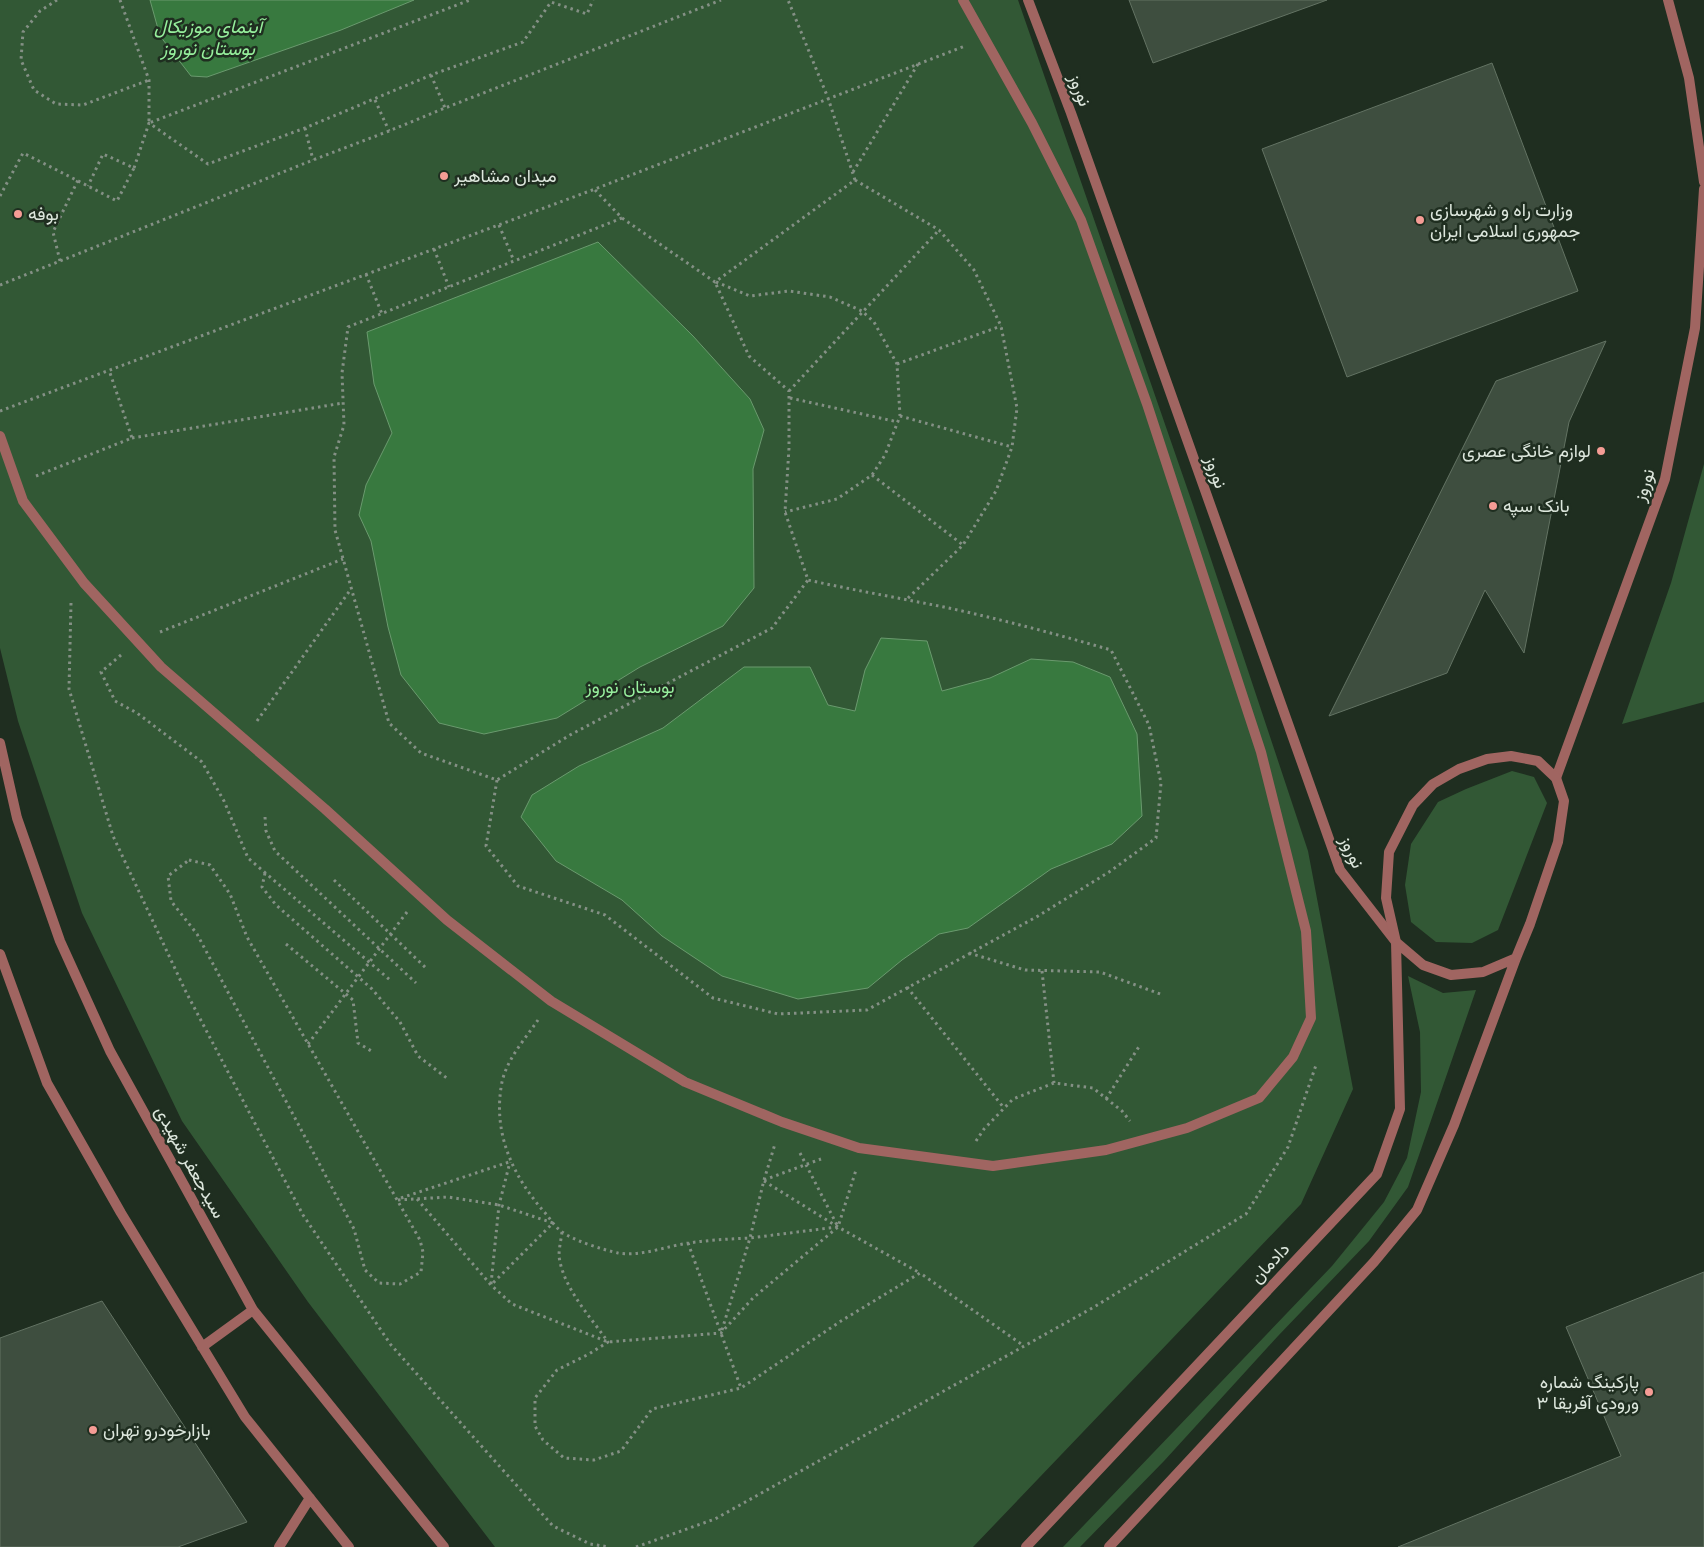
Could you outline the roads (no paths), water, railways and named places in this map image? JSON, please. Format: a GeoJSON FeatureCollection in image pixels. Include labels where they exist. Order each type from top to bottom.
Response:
{"type":"FeatureCollection","features":[{"type":"Feature","properties":{"kind":"street"},"geometry":{"type":"LineString","coordinates":[[0,436],[23,501],[84,583],[161,667],[325,809],[447,920],[551,1001],[685,1082],[782,1122],[859,1148],[994,1166],[1106,1150],[1187,1128],[1259,1098],[1293,1057],[1311,1018],[1306,931],[1261,752],[1148,404],[1081,220],[1032,123],[963,0]]}},
{"type":"Feature","properties":{"kind":"street","name":"نوروز"},"geometry":{"type":"LineString","coordinates":[[1028,0],[1071,112],[1340,870],[1396,942],[1423,965],[1451,975],[1483,972],[1516,958]]}},
{"type":"Feature","properties":{"kind":"street"},"geometry":{"type":"LineString","coordinates":[[1668,0],[1689,78],[1704,182]]}},
{"type":"Feature","properties":{"kind":"street","name":"نوروز"},"geometry":{"type":"LineString","coordinates":[[1556,778],[1665,479],[1695,328],[1704,189]]}},
{"type":"Feature","properties":{"kind":"street","name":"سیدجعفر شهیدی"},"geometry":{"type":"LineString","coordinates":[[0,742],[17,818],[60,941],[110,1051],[253,1310],[444,1547]]}},
{"type":"Feature","properties":{"kind":"street","name":"دادمان"},"geometry":{"type":"LineString","coordinates":[[1026,1547],[1377,1174],[1400,1109],[1396,942],[1386,898],[1389,852],[1413,805],[1433,784],[1459,769],[1488,759],[1510,756],[1538,761],[1556,778]]}},
{"type":"Feature","properties":{"kind":"street"},"geometry":{"type":"LineString","coordinates":[[1109,1547],[1374,1262],[1417,1210],[1454,1125],[1530,924],[1558,842],[1564,801],[1556,778]]}},
{"type":"Feature","properties":{"kind":"street"},"geometry":{"type":"LineString","coordinates":[[0,954],[47,1083],[121,1212],[246,1417],[349,1547]]}},
{"type":"Feature","properties":{"kind":"street"},"geometry":{"type":"LineString","coordinates":[[202,1347],[253,1310]]}},
{"type":"Feature","properties":{"kind":"street"},"geometry":{"type":"LineString","coordinates":[[279,1547],[310,1498]]}},
{"type":"Feature","properties":{"kind":"water","name":"آبنمای موزیکال بوستان نوروز"},"geometry":{"type":"Polygon","coordinates":[[[150,0],[414,0],[341,30],[207,77],[191,76],[160,36],[150,0]]]}},
{"type":"Feature","properties":{"kind":"water"},"geometry":{"type":"Polygon","coordinates":[[[598,242],[693,336],[750,399],[764,430],[753,469],[754,588],[723,626],[640,667],[557,718],[484,734],[439,723],[401,675],[388,627],[371,541],[359,515],[366,485],[392,433],[374,384],[367,332],[598,242]]]}},
{"type":"Feature","properties":{"kind":"water"},"geometry":{"type":"Polygon","coordinates":[[[881,638],[927,641],[942,691],[990,678],[1031,659],[1073,662],[1110,677],[1137,734],[1142,816],[1112,844],[1051,869],[968,928],[939,934],[902,960],[868,988],[798,999],[722,976],[662,936],[622,900],[556,861],[521,817],[532,795],[579,766],[663,728],[744,667],[810,667],[828,705],[855,711],[865,670],[881,638]]]}},
{"type":"Feature","properties":{"kind":"place","name":"میدان مشاهیر"},"geometry":{"type":"Point","coordinates":[444,176]}},
{"type":"Feature","properties":{"kind":"place","name":"بوفه"},"geometry":{"type":"Point","coordinates":[18,214]}},
{"type":"Feature","properties":{"kind":"place","name":"وزارت راه و شهرسازی جمهوری اسلامی ایران"},"geometry":{"type":"Point","coordinates":[1420,220]}},
{"type":"Feature","properties":{"kind":"place","name":"لوازم خانگی عصری"},"geometry":{"type":"Point","coordinates":[1601,451]}},
{"type":"Feature","properties":{"kind":"place","name":"بانک سپه"},"geometry":{"type":"Point","coordinates":[1493,506]}},
{"type":"Feature","properties":{"kind":"place","name":"پارکینگ شماره ۳ ورودی آفریقا"},"geometry":{"type":"Point","coordinates":[1649,1392]}},
{"type":"Feature","properties":{"kind":"place","name":"بازارخودرو تهران"},"geometry":{"type":"Point","coordinates":[93,1430]}},
{"type":"Feature","properties":{"kind":"park label","name":"بوستان نوروز"},"geometry":{"type":"Point","coordinates":[630,687]}}]}
